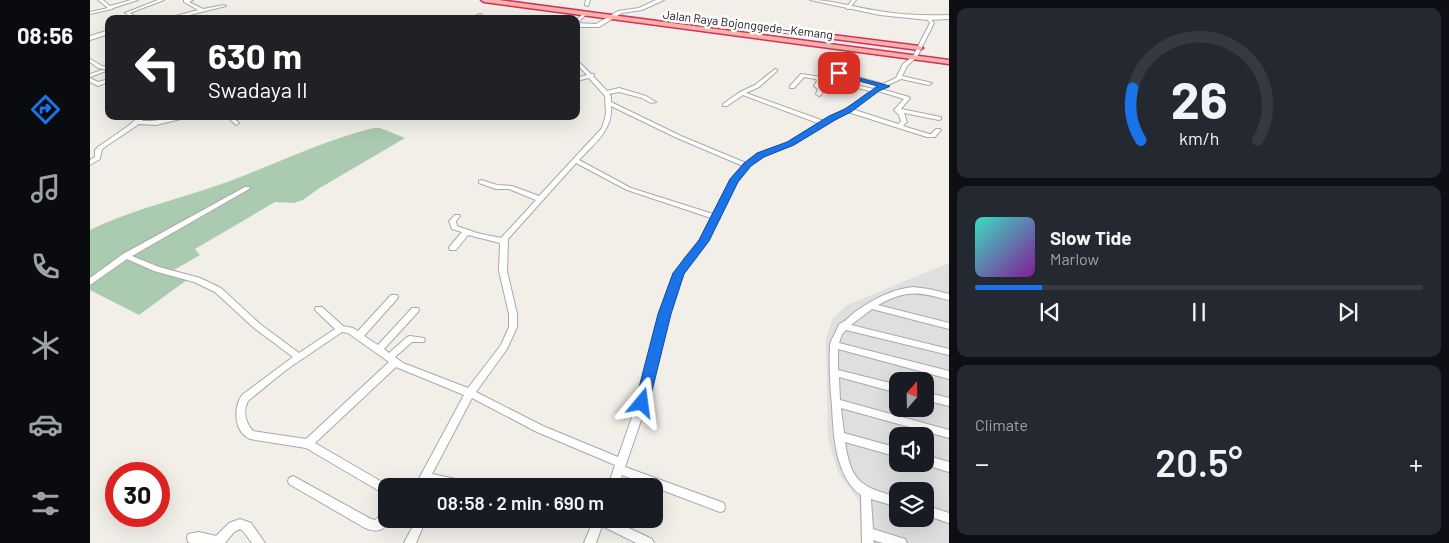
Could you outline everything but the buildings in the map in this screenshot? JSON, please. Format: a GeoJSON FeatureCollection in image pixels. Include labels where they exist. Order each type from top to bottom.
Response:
{"type":"FeatureCollection","features":[{"type":"Feature","properties":{"kind":"highway","name":"Jalan Raya Bojonggede—Kemang"},"geometry":{"type":"LineString","coordinates":[[484,0],[949,62]]}},
{"type":"Feature","properties":{"kind":"highway","name":"Jalan Raya Bojonggede—Kemang"},"geometry":{"type":"LineString","coordinates":[[545,0],[588,3],[626,11],[919,48]]}},
{"type":"Feature","properties":{"kind":"street"},"geometry":{"type":"LineString","coordinates":[[100,0],[110,7]]}},
{"type":"Feature","properties":{"kind":"street"},"geometry":{"type":"LineString","coordinates":[[90,13],[136,0]]}},
{"type":"Feature","properties":{"kind":"street"},"geometry":{"type":"LineString","coordinates":[[131,15],[127,13],[162,0]]}},
{"type":"Feature","properties":{"kind":"street"},"geometry":{"type":"LineString","coordinates":[[184,1],[191,0]]}},
{"type":"Feature","properties":{"kind":"street"},"geometry":{"type":"LineString","coordinates":[[580,24],[597,26],[626,11],[643,8],[661,0]]}},
{"type":"Feature","properties":{"kind":"street"},"geometry":{"type":"LineString","coordinates":[[814,0],[848,8],[928,18],[949,17]]}},
{"type":"Feature","properties":{"kind":"street"},"geometry":{"type":"LineString","coordinates":[[848,8],[854,0]]}},
{"type":"Feature","properties":{"kind":"street"},"geometry":{"type":"LineString","coordinates":[[184,1],[202,9],[200,11]]}},
{"type":"Feature","properties":{"kind":"street"},"geometry":{"type":"LineString","coordinates":[[184,15],[224,6]]}},
{"type":"Feature","properties":{"kind":"street"},"geometry":{"type":"LineString","coordinates":[[580,20],[585,14]]}},
{"type":"Feature","properties":{"kind":"street"},"geometry":{"type":"LineString","coordinates":[[616,478],[642,403],[664,314],[673,289],[683,267],[703,241],[717,218],[734,181],[747,164],[760,155],[782,148],[900,77],[906,65],[915,57],[932,23],[928,18]]}},
{"type":"Feature","properties":{"kind":"street"},"geometry":{"type":"LineString","coordinates":[[90,38],[105,33]]}},
{"type":"Feature","properties":{"kind":"street"},"geometry":{"type":"LineString","coordinates":[[90,60],[105,70]]}},
{"type":"Feature","properties":{"kind":"street"},"geometry":{"type":"LineString","coordinates":[[425,478],[470,393],[504,347],[513,327],[513,314],[503,271],[503,241],[605,128],[609,114],[609,103],[606,93],[580,64]]}},
{"type":"Feature","properties":{"kind":"street"},"geometry":{"type":"LineString","coordinates":[[105,70],[90,78],[98,84],[105,81]]}},
{"type":"Feature","properties":{"kind":"street"},"geometry":{"type":"LineString","coordinates":[[725,105],[757,86],[775,70]]}},
{"type":"Feature","properties":{"kind":"street"},"geometry":{"type":"LineString","coordinates":[[839,73],[886,86]]}},
{"type":"Feature","properties":{"kind":"street"},"geometry":{"type":"LineString","coordinates":[[580,79],[592,75]]}},
{"type":"Feature","properties":{"kind":"street"},"geometry":{"type":"LineString","coordinates":[[792,87],[801,75],[906,97],[897,110]]}},
{"type":"Feature","properties":{"kind":"street"},"geometry":{"type":"LineString","coordinates":[[900,77],[929,83]]}},
{"type":"Feature","properties":{"kind":"street"},"geometry":{"type":"LineString","coordinates":[[818,78],[820,81],[817,86],[821,89],[819,94]]}},
{"type":"Feature","properties":{"kind":"street"},"geometry":{"type":"LineString","coordinates":[[606,93],[619,90],[644,97],[653,102]]}},
{"type":"Feature","properties":{"kind":"street"},"geometry":{"type":"LineString","coordinates":[[742,94],[824,123]]}},
{"type":"Feature","properties":{"kind":"street"},"geometry":{"type":"LineString","coordinates":[[609,103],[679,137],[747,164]]}},
{"type":"Feature","properties":{"kind":"street"},"geometry":{"type":"LineString","coordinates":[[848,110],[932,136],[938,130]]}},
{"type":"Feature","properties":{"kind":"street"},"geometry":{"type":"LineString","coordinates":[[897,110],[939,118]]}},
{"type":"Feature","properties":{"kind":"street"},"geometry":{"type":"LineString","coordinates":[[897,110],[902,114],[904,122],[899,127]]}},
{"type":"Feature","properties":{"kind":"street"},"geometry":{"type":"LineString","coordinates":[[90,163],[98,158],[98,150],[100,148],[119,133],[138,122],[156,123],[171,120]]}},
{"type":"Feature","properties":{"kind":"street"},"geometry":{"type":"LineString","coordinates":[[233,120],[236,123]]}},
{"type":"Feature","properties":{"kind":"street"},"geometry":{"type":"LineString","coordinates":[[576,161],[629,189],[717,218]]}},
{"type":"Feature","properties":{"kind":"street"},"geometry":{"type":"LineString","coordinates":[[482,182],[496,187],[510,187],[540,199]]}},
{"type":"Feature","properties":{"kind":"street"},"geometry":{"type":"LineString","coordinates":[[90,282],[126,256],[247,188]]}},
{"type":"Feature","properties":{"kind":"street"},"geometry":{"type":"LineString","coordinates":[[457,216],[452,221],[452,224],[466,232],[503,241]]}},
{"type":"Feature","properties":{"kind":"street"},"geometry":{"type":"LineString","coordinates":[[454,248],[466,232]]}},
{"type":"Feature","properties":{"kind":"street"},"geometry":{"type":"LineString","coordinates":[[126,256],[157,269],[197,280],[218,290],[257,326],[299,357]]}},
{"type":"Feature","properties":{"kind":"street"},"geometry":{"type":"LineString","coordinates":[[889,499],[866,493],[855,483],[847,469],[836,403],[834,345],[836,338],[842,326],[871,306],[906,290],[949,297]]}},
{"type":"Feature","properties":{"kind":"street"},"geometry":{"type":"LineString","coordinates":[[359,336],[394,296]]}},
{"type":"Feature","properties":{"kind":"street"},"geometry":{"type":"LineString","coordinates":[[871,306],[949,326]]}},
{"type":"Feature","properties":{"kind":"street"},"geometry":{"type":"LineString","coordinates":[[319,309],[341,329],[350,330],[392,360],[470,393],[540,429],[621,466],[720,507]]}},
{"type":"Feature","properties":{"kind":"street"},"geometry":{"type":"LineString","coordinates":[[378,350],[415,310]]}},
{"type":"Feature","properties":{"kind":"street"},"geometry":{"type":"LineString","coordinates":[[842,326],[949,352]]}},
{"type":"Feature","properties":{"kind":"street"},"geometry":{"type":"LineString","coordinates":[[341,329],[299,357],[244,398],[240,405],[241,418],[244,428],[250,435],[308,444],[378,485]]}},
{"type":"Feature","properties":{"kind":"street"},"geometry":{"type":"LineString","coordinates":[[308,444],[392,360],[410,339],[421,340]]}},
{"type":"Feature","properties":{"kind":"street"},"geometry":{"type":"LineString","coordinates":[[834,345],[949,375]]}},
{"type":"Feature","properties":{"kind":"street"},"geometry":{"type":"LineString","coordinates":[[835,372],[889,387]]}},
{"type":"Feature","properties":{"kind":"street"},"geometry":{"type":"LineString","coordinates":[[934,398],[949,402]]}},
{"type":"Feature","properties":{"kind":"street"},"geometry":{"type":"LineString","coordinates":[[836,403],[949,434]]}},
{"type":"Feature","properties":{"kind":"street"},"geometry":{"type":"LineString","coordinates":[[840,436],[889,450]]}},
{"type":"Feature","properties":{"kind":"street"},"geometry":{"type":"LineString","coordinates":[[934,463],[949,467]]}},
{"type":"Feature","properties":{"kind":"street"},"geometry":{"type":"LineString","coordinates":[[293,481],[369,524],[378,525]]}},
{"type":"Feature","properties":{"kind":"street"},"geometry":{"type":"LineString","coordinates":[[866,493],[868,538],[901,543]]}},
{"type":"Feature","properties":{"kind":"street"},"geometry":{"type":"LineString","coordinates":[[934,513],[949,518]]}},
{"type":"Feature","properties":{"kind":"street"},"geometry":{"type":"LineString","coordinates":[[192,538],[198,536],[210,542],[217,541],[231,527],[240,524],[247,527],[259,543]]}},
{"type":"Feature","properties":{"kind":"street"},"geometry":{"type":"LineString","coordinates":[[410,543],[417,528]]}},
{"type":"Feature","properties":{"kind":"street"},"geometry":{"type":"LineString","coordinates":[[590,543],[596,528]]}},
{"type":"Feature","properties":{"kind":"street"},"geometry":{"type":"LineString","coordinates":[[617,528],[648,543]]}},
{"type":"Feature","properties":{"kind":"shaded area"},"geometry":{"type":"Polygon","coordinates":[[[949,263],[949,543],[861,543],[859,501],[838,472],[828,439],[826,338],[833,318],[847,305],[949,263]]]}},
{"type":"Feature","properties":{"kind":"green space"},"geometry":{"type":"Polygon","coordinates":[[[374,128],[380,128],[405,138],[318,189],[303,200],[294,203],[275,202],[195,249],[200,255],[174,270],[191,277],[139,315],[90,290],[90,230],[124,215],[213,187],[301,152],[374,128]]]}},
{"type":"Feature","properties":{"kind":"route"},"geometry":{"type":"LineString","coordinates":[[642,403],[653,365],[664,314],[679,273],[703,241],[717,218],[727,193],[747,164],[760,155],[790,144],[848,110],[876,89],[886,86],[839,73]]}}]}
